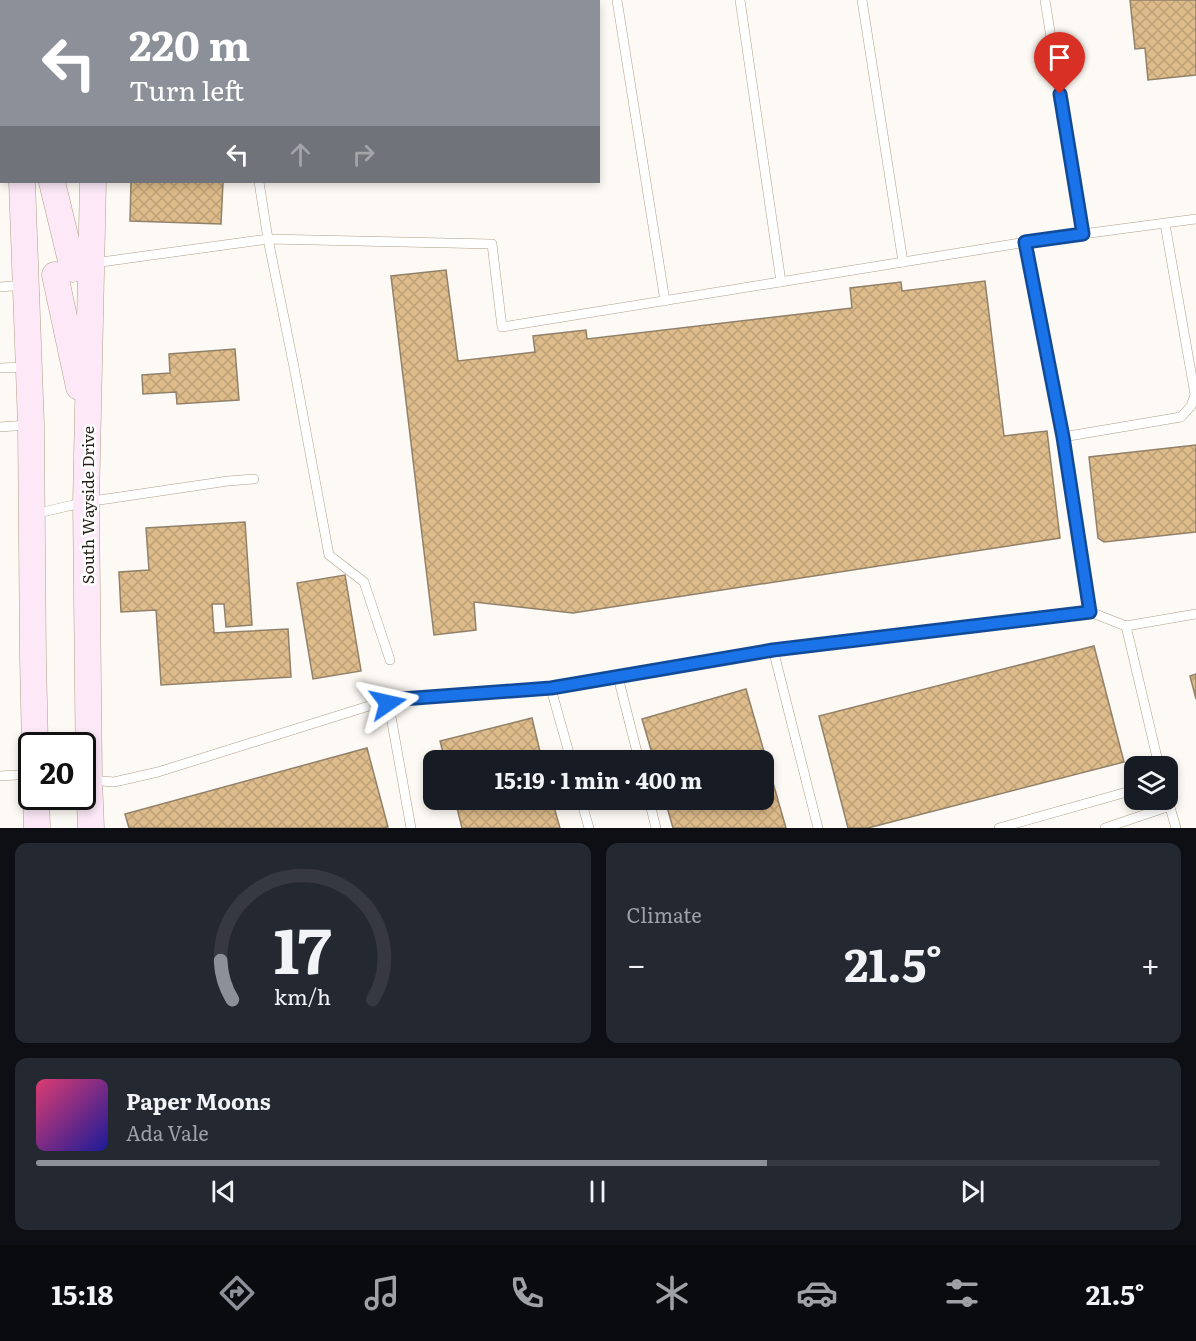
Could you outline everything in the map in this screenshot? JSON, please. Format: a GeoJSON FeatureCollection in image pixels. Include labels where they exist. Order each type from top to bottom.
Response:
{"type":"FeatureCollection","features":[{"type":"Feature","properties":{"kind":"main road"},"geometry":{"type":"LineString","coordinates":[[22,183],[31,425],[35,732]]}},
{"type":"Feature","properties":{"kind":"main road"},"geometry":{"type":"LineString","coordinates":[[52,183],[73,269],[88,425]]}},
{"type":"Feature","properties":{"kind":"main road","name":"South Wayside Drive"},"geometry":{"type":"LineString","coordinates":[[86,732],[88,425],[73,269],[93,183]]}},
{"type":"Feature","properties":{"kind":"main road"},"geometry":{"type":"LineString","coordinates":[[26,285],[73,269]]}},
{"type":"Feature","properties":{"kind":"main road"},"geometry":{"type":"LineString","coordinates":[[36,810],[37,828]]}},
{"type":"Feature","properties":{"kind":"main road","name":"South Wayside Drive"},"geometry":{"type":"LineString","coordinates":[[90,810],[92,828]]}},
{"type":"Feature","properties":{"kind":"lane"},"geometry":{"type":"LineString","coordinates":[[617,0],[665,301]]}},
{"type":"Feature","properties":{"kind":"lane"},"geometry":{"type":"LineString","coordinates":[[740,0],[781,282]]}},
{"type":"Feature","properties":{"kind":"lane"},"geometry":{"type":"LineString","coordinates":[[862,0],[903,262]]}},
{"type":"Feature","properties":{"kind":"lane"},"geometry":{"type":"LineString","coordinates":[[1045,0],[1083,234]]}},
{"type":"Feature","properties":{"kind":"lane"},"geometry":{"type":"LineString","coordinates":[[259,183],[329,555],[364,582],[390,660]]}},
{"type":"Feature","properties":{"kind":"lane"},"geometry":{"type":"LineString","coordinates":[[73,269],[268,239],[492,244],[502,327],[1025,242],[1196,219]]}},
{"type":"Feature","properties":{"kind":"lane"},"geometry":{"type":"LineString","coordinates":[[1063,437],[1181,417],[1191,406],[1195,395],[1165,224]]}},
{"type":"Feature","properties":{"kind":"lane"},"geometry":{"type":"LineString","coordinates":[[1025,242],[1063,437],[1090,612]]}},
{"type":"Feature","properties":{"kind":"lane"},"geometry":{"type":"LineString","coordinates":[[0,287],[26,285]]}},
{"type":"Feature","properties":{"kind":"lane"},"geometry":{"type":"LineString","coordinates":[[0,368],[29,367]]}},
{"type":"Feature","properties":{"kind":"lane"},"geometry":{"type":"LineString","coordinates":[[0,427],[31,425]]}},
{"type":"Feature","properties":{"kind":"lane"},"geometry":{"type":"LineString","coordinates":[[32,514],[86,502],[254,478]]}},
{"type":"Feature","properties":{"kind":"lane"},"geometry":{"type":"LineString","coordinates":[[96,781],[114,782],[158,772],[388,700],[551,688],[773,650],[1090,612],[1126,626],[1196,614]]}},
{"type":"Feature","properties":{"kind":"lane"},"geometry":{"type":"LineString","coordinates":[[1126,626],[1157,756]]}},
{"type":"Feature","properties":{"kind":"lane"},"geometry":{"type":"LineString","coordinates":[[773,650],[818,828]]}},
{"type":"Feature","properties":{"kind":"lane"},"geometry":{"type":"LineString","coordinates":[[618,677],[636,750]]}},
{"type":"Feature","properties":{"kind":"lane"},"geometry":{"type":"LineString","coordinates":[[551,688],[568,750]]}},
{"type":"Feature","properties":{"kind":"lane"},"geometry":{"type":"LineString","coordinates":[[388,700],[411,828]]}},
{"type":"Feature","properties":{"kind":"lane"},"geometry":{"type":"LineString","coordinates":[[0,776],[18,775]]}},
{"type":"Feature","properties":{"kind":"lane"},"geometry":{"type":"LineString","coordinates":[[999,828],[1124,793]]}},
{"type":"Feature","properties":{"kind":"lane"},"geometry":{"type":"LineString","coordinates":[[584,810],[589,828]]}},
{"type":"Feature","properties":{"kind":"lane"},"geometry":{"type":"LineString","coordinates":[[652,810],[656,828]]}},
{"type":"Feature","properties":{"kind":"lane"},"geometry":{"type":"LineString","coordinates":[[1105,828],[1149,810]]}},
{"type":"Feature","properties":{"kind":"lane"},"geometry":{"type":"LineString","coordinates":[[1170,810],[1176,828]]}},
{"type":"Feature","properties":{"kind":"building"},"geometry":{"type":"Polygon","coordinates":[[[1130,0],[1196,0],[1196,75],[1148,80],[1145,48],[1135,49],[1130,0]]]}},
{"type":"Feature","properties":{"kind":"building"},"geometry":{"type":"Polygon","coordinates":[[[131,183],[223,183],[221,224],[130,221],[131,183]]]}},
{"type":"Feature","properties":{"kind":"building"},"geometry":{"type":"Polygon","coordinates":[[[446,270],[458,361],[535,352],[533,336],[586,330],[587,339],[852,308],[850,288],[901,282],[902,291],[985,281],[1004,436],[1047,431],[1060,538],[573,613],[474,602],[476,630],[434,635],[391,276],[446,270]]]}},
{"type":"Feature","properties":{"kind":"building"},"geometry":{"type":"Polygon","coordinates":[[[235,349],[239,400],[177,404],[176,392],[143,394],[142,375],[170,373],[169,354],[235,349]]]}},
{"type":"Feature","properties":{"kind":"building"},"geometry":{"type":"Polygon","coordinates":[[[1196,445],[1196,532],[1104,542],[1098,538],[1089,457],[1196,445]]]}},
{"type":"Feature","properties":{"kind":"building"},"geometry":{"type":"Polygon","coordinates":[[[245,522],[252,625],[226,627],[224,604],[212,604],[214,633],[288,629],[291,677],[161,685],[156,610],[121,612],[119,572],[149,570],[146,528],[245,522]]]}},
{"type":"Feature","properties":{"kind":"building"},"geometry":{"type":"Polygon","coordinates":[[[345,575],[361,671],[313,679],[297,583],[345,575]]]}},
{"type":"Feature","properties":{"kind":"building"},"geometry":{"type":"Polygon","coordinates":[[[1094,646],[1124,762],[868,828],[848,828],[819,716],[1094,646]]]}},
{"type":"Feature","properties":{"kind":"building"},"geometry":{"type":"Polygon","coordinates":[[[1196,674],[1196,699],[1190,676],[1196,674]]]}},
{"type":"Feature","properties":{"kind":"building"},"geometry":{"type":"Polygon","coordinates":[[[746,689],[764,750],[651,750],[642,719],[746,689]]]}},
{"type":"Feature","properties":{"kind":"building"},"geometry":{"type":"Polygon","coordinates":[[[532,718],[540,750],[442,750],[440,741],[532,718]]]}},
{"type":"Feature","properties":{"kind":"building"},"geometry":{"type":"Polygon","coordinates":[[[367,748],[388,827],[129,828],[125,814],[367,748]]]}},
{"type":"Feature","properties":{"kind":"building"},"geometry":{"type":"Polygon","coordinates":[[[774,786],[786,828],[673,828],[668,810],[774,810],[774,786]]]}},
{"type":"Feature","properties":{"kind":"building"},"geometry":{"type":"Polygon","coordinates":[[[458,810],[555,810],[560,828],[462,828],[458,810]]]}},
{"type":"Feature","properties":{"kind":"route"},"geometry":{"type":"LineString","coordinates":[[388,703],[388,700],[551,688],[773,650],[1090,612],[1063,437],[1025,242],[1083,234],[1060,94]]}}]}
